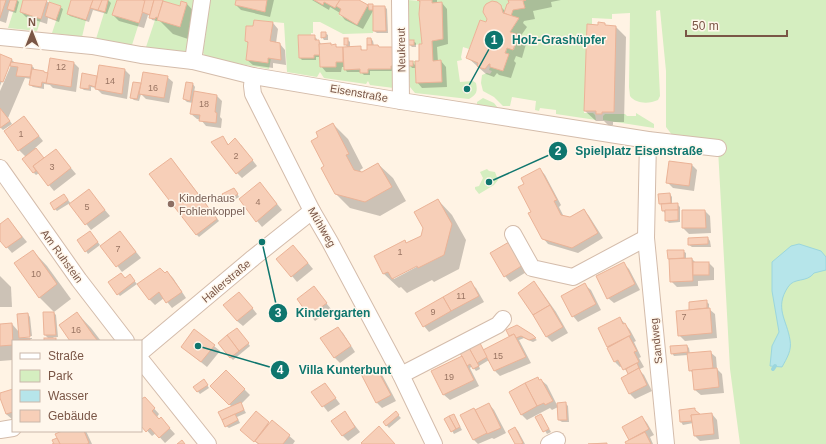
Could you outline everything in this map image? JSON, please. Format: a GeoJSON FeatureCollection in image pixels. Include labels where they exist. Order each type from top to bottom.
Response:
{"type":"FeatureCollection","features":[{"type":"Feature","properties":{"kind":"street"},"geometry":{"type":"LineString","coordinates":[[193,61],[202,0]]}},
{"type":"Feature","properties":{"kind":"street","name":"Neukreut"},"geometry":{"type":"LineString","coordinates":[[400,0],[402,101]]}},
{"type":"Feature","properties":{"kind":"street","name":"Eisenstraße"},"geometry":{"type":"LineString","coordinates":[[0,37],[92,46],[141,55],[193,61],[253,76],[402,101],[648,140],[718,148]]}},
{"type":"Feature","properties":{"kind":"street","name":"Mühlweg"},"geometry":{"type":"LineString","coordinates":[[253,76],[253,94],[312,211],[342,262],[436,444]]}},
{"type":"Feature","properties":{"kind":"street","name":"Sandweg"},"geometry":{"type":"LineString","coordinates":[[648,140],[646,238],[666,444]]}},
{"type":"Feature","properties":{"kind":"street","name":"Am Ruhstein"},"geometry":{"type":"LineString","coordinates":[[0,168],[79,280],[125,340]]}},
{"type":"Feature","properties":{"kind":"street","name":"Hallerstraße"},"geometry":{"type":"LineString","coordinates":[[142,351],[248,262],[312,211]]}},
{"type":"Feature","properties":{"kind":"street"},"geometry":{"type":"LineString","coordinates":[[514,234],[532,268],[573,276],[646,238]]}},
{"type":"Feature","properties":{"kind":"street"},"geometry":{"type":"LineString","coordinates":[[401,375],[498,325],[503,319]]}},
{"type":"Feature","properties":{"kind":"street"},"geometry":{"type":"LineString","coordinates":[[142,361],[208,444]]}},
{"type":"Feature","properties":{"kind":"street"},"geometry":{"type":"LineString","coordinates":[[0,430],[12,428]]}},
{"type":"Feature","properties":{"kind":"green space"},"geometry":{"type":"Polygon","coordinates":[[[17,0],[23,0],[20,12],[41,19],[37,31],[8,28],[17,0]]]}},
{"type":"Feature","properties":{"kind":"green space"},"geometry":{"type":"Polygon","coordinates":[[[48,0],[71,0],[67,14],[86,20],[82,37],[52,33],[61,6],[49,2],[48,0]]]}},
{"type":"Feature","properties":{"kind":"green space"},"geometry":{"type":"Polygon","coordinates":[[[108,0],[117,0],[112,15],[139,23],[132,45],[96,39],[108,0]]]}},
{"type":"Feature","properties":{"kind":"green space"},"geometry":{"type":"Polygon","coordinates":[[[163,0],[193,0],[194,6],[186,51],[182,53],[146,47],[156,17],[180,27],[187,3],[181,1],[180,6],[163,0]]]}},
{"type":"Feature","properties":{"kind":"green space"},"geometry":{"type":"Polygon","coordinates":[[[208,0],[236,0],[235,5],[265,12],[267,0],[314,0],[323,5],[324,2],[335,8],[336,6],[341,9],[339,15],[357,24],[368,5],[369,10],[373,10],[373,33],[343,34],[320,22],[313,22],[313,33],[311,33],[311,35],[298,36],[299,58],[314,58],[314,55],[320,55],[320,67],[336,67],[336,62],[343,62],[344,70],[391,69],[391,66],[398,66],[394,88],[370,85],[368,81],[366,84],[324,78],[320,72],[317,77],[287,72],[284,23],[254,20],[253,26],[246,26],[245,41],[248,42],[246,60],[267,63],[268,58],[271,58],[269,69],[207,58],[203,53],[209,7],[208,0]]]}},
{"type":"Feature","properties":{"kind":"green space"},"geometry":{"type":"Polygon","coordinates":[[[408,0],[420,1],[419,14],[422,44],[414,45],[414,40],[408,40],[408,0]]]}},
{"type":"Feature","properties":{"kind":"green space"},"geometry":{"type":"Polygon","coordinates":[[[432,0],[508,0],[509,3],[507,4],[504,13],[498,6],[493,5],[489,5],[484,9],[484,14],[487,19],[486,22],[480,20],[469,49],[463,47],[461,57],[462,60],[457,61],[460,82],[473,81],[476,83],[476,93],[469,99],[415,93],[410,87],[408,66],[413,61],[415,61],[416,82],[442,82],[441,61],[433,61],[432,41],[443,39],[442,3],[432,3],[432,0]]]}},
{"type":"Feature","properties":{"kind":"green space"},"geometry":{"type":"Polygon","coordinates":[[[826,0],[826,444],[740,444],[730,369],[718,149],[679,144],[666,127],[666,71],[660,10],[656,11],[660,96],[658,100],[651,102],[639,102],[630,96],[630,13],[612,14],[612,19],[592,18],[592,25],[587,25],[584,113],[593,113],[596,120],[556,114],[556,110],[540,108],[539,111],[535,110],[536,101],[512,97],[510,106],[503,106],[494,97],[483,91],[481,83],[482,75],[487,73],[490,74],[492,71],[489,70],[490,67],[503,71],[507,48],[514,50],[519,35],[510,32],[519,19],[511,16],[513,10],[525,8],[523,1],[826,0]]]}},
{"type":"Feature","properties":{"kind":"green space"},"geometry":{"type":"Polygon","coordinates":[[[483,98],[494,103],[498,108],[495,111],[477,106],[477,102],[483,98]]]}},
{"type":"Feature","properties":{"kind":"green space"},"geometry":{"type":"Polygon","coordinates":[[[636,113],[654,124],[654,128],[603,120],[603,116],[605,114],[625,114],[627,116],[636,116],[636,113]]]}},
{"type":"Feature","properties":{"kind":"green space"},"geometry":{"type":"Polygon","coordinates":[[[487,169],[495,172],[498,180],[494,185],[479,194],[475,187],[479,186],[483,178],[480,172],[487,169]]]}},
{"type":"Feature","properties":{"kind":"water"},"geometry":{"type":"Polygon","coordinates":[[[799,244],[821,251],[826,257],[826,270],[814,273],[808,278],[794,282],[788,287],[782,301],[782,308],[790,340],[790,351],[782,367],[770,366],[772,346],[779,332],[772,291],[772,262],[791,246],[799,244]]]}},
{"type":"Feature","properties":{"kind":"building"},"geometry":{"type":"Polygon","coordinates":[[[0,0],[6,0],[0,18],[0,0]]]}},
{"type":"Feature","properties":{"kind":"building"},"geometry":{"type":"Polygon","coordinates":[[[10,0],[17,0],[14,11],[7,9],[10,0]]]}},
{"type":"Feature","properties":{"kind":"building"},"geometry":{"type":"Polygon","coordinates":[[[23,0],[47,0],[41,19],[20,12],[23,0]]]}},
{"type":"Feature","properties":{"kind":"building"},"geometry":{"type":"Polygon","coordinates":[[[71,0],[93,0],[86,20],[67,14],[71,0]]]}},
{"type":"Feature","properties":{"kind":"building"},"geometry":{"type":"Polygon","coordinates":[[[93,0],[108,0],[105,12],[90,8],[93,0]]]}},
{"type":"Feature","properties":{"kind":"building"},"geometry":{"type":"Polygon","coordinates":[[[102,0],[108,0],[105,12],[98,10],[102,0]]]}},
{"type":"Feature","properties":{"kind":"building"},"geometry":{"type":"Polygon","coordinates":[[[117,0],[146,1],[139,23],[112,15],[117,0]]]}},
{"type":"Feature","properties":{"kind":"building"},"geometry":{"type":"Polygon","coordinates":[[[145,0],[154,0],[150,15],[142,12],[145,0]]]}},
{"type":"Feature","properties":{"kind":"building"},"geometry":{"type":"Polygon","coordinates":[[[154,0],[163,0],[158,18],[156,17],[155,19],[149,18],[154,0]]]}},
{"type":"Feature","properties":{"kind":"building"},"geometry":{"type":"Polygon","coordinates":[[[236,0],[267,0],[265,12],[235,5],[236,0]]]}},
{"type":"Feature","properties":{"kind":"building"},"geometry":{"type":"Polygon","coordinates":[[[314,0],[340,0],[335,8],[324,2],[323,5],[314,0]]]}},
{"type":"Feature","properties":{"kind":"building"},"geometry":{"type":"Polygon","coordinates":[[[340,0],[359,0],[368,5],[357,25],[339,14],[341,9],[336,6],[340,0]]]}},
{"type":"Feature","properties":{"kind":"building"},"geometry":{"type":"Polygon","coordinates":[[[417,0],[432,0],[432,3],[442,2],[443,39],[432,41],[433,61],[441,60],[442,82],[416,83],[415,61],[419,61],[419,44],[422,44],[419,14],[420,1],[417,0]]]}},
{"type":"Feature","properties":{"kind":"building"},"geometry":{"type":"Polygon","coordinates":[[[508,0],[526,0],[523,1],[525,8],[513,10],[511,16],[504,13],[507,4],[509,3],[508,0]]]}},
{"type":"Feature","properties":{"kind":"building"},"geometry":{"type":"Polygon","coordinates":[[[163,1],[180,6],[181,1],[187,3],[180,27],[157,20],[163,1]]]}},
{"type":"Feature","properties":{"kind":"building"},"geometry":{"type":"Polygon","coordinates":[[[492,1],[501,5],[503,13],[519,18],[510,32],[519,35],[513,50],[507,48],[505,53],[509,54],[503,71],[490,67],[490,64],[485,69],[481,68],[477,66],[478,63],[466,58],[480,20],[486,22],[487,19],[483,12],[484,7],[492,1]]]}},
{"type":"Feature","properties":{"kind":"building"},"geometry":{"type":"Polygon","coordinates":[[[49,2],[61,6],[56,20],[45,16],[49,2]]]}},
{"type":"Feature","properties":{"kind":"building"},"geometry":{"type":"Polygon","coordinates":[[[368,4],[373,4],[373,10],[369,10],[368,4]]]}},
{"type":"Feature","properties":{"kind":"building"},"geometry":{"type":"Polygon","coordinates":[[[373,6],[385,6],[386,31],[373,31],[373,6]]]}},
{"type":"Feature","properties":{"kind":"building"},"geometry":{"type":"Polygon","coordinates":[[[254,20],[273,22],[270,41],[280,43],[281,60],[268,58],[268,63],[246,60],[248,42],[245,41],[246,26],[253,26],[254,20]]]}},
{"type":"Feature","properties":{"kind":"building"},"geometry":{"type":"Polygon","coordinates":[[[598,22],[605,23],[605,25],[616,26],[614,112],[602,112],[602,114],[596,114],[596,111],[584,111],[587,24],[598,25],[598,22]]]}},
{"type":"Feature","properties":{"kind":"building"},"geometry":{"type":"Polygon","coordinates":[[[321,32],[326,32],[326,37],[321,38],[321,32]]]}},
{"type":"Feature","properties":{"kind":"building"},"geometry":{"type":"Polygon","coordinates":[[[298,35],[315,35],[315,40],[319,40],[320,55],[314,55],[314,58],[299,58],[298,35]]]}},
{"type":"Feature","properties":{"kind":"building"},"geometry":{"type":"Polygon","coordinates":[[[344,38],[348,38],[348,45],[344,45],[344,38]]]}},
{"type":"Feature","properties":{"kind":"building"},"geometry":{"type":"Polygon","coordinates":[[[367,38],[371,38],[372,45],[367,45],[367,38]]]}},
{"type":"Feature","properties":{"kind":"building"},"geometry":{"type":"Polygon","coordinates":[[[408,40],[414,40],[414,45],[408,45],[408,40]]]}},
{"type":"Feature","properties":{"kind":"building"},"geometry":{"type":"Polygon","coordinates":[[[331,43],[331,45],[336,44],[336,47],[343,47],[343,62],[336,62],[336,67],[320,67],[319,44],[331,43]]]}},
{"type":"Feature","properties":{"kind":"building"},"geometry":{"type":"Polygon","coordinates":[[[367,45],[397,47],[398,66],[391,66],[391,69],[368,69],[368,73],[360,73],[360,69],[344,70],[343,47],[361,46],[361,50],[367,50],[367,45]]]}},
{"type":"Feature","properties":{"kind":"building"},"geometry":{"type":"Polygon","coordinates":[[[0,54],[12,59],[3,82],[0,81],[0,54]]]}},
{"type":"Feature","properties":{"kind":"building"},"geometry":{"type":"Polygon","coordinates":[[[50,58],[74,62],[71,87],[46,83],[50,58]]]}},
{"type":"Feature","properties":{"kind":"building"},"geometry":{"type":"Polygon","coordinates":[[[408,61],[413,61],[413,66],[408,66],[408,61]]]}},
{"type":"Feature","properties":{"kind":"building"},"geometry":{"type":"Polygon","coordinates":[[[11,62],[32,65],[30,77],[16,76],[18,67],[10,66],[11,62]]]}},
{"type":"Feature","properties":{"kind":"building"},"geometry":{"type":"Polygon","coordinates":[[[99,65],[125,69],[122,94],[95,89],[99,65]]]}},
{"type":"Feature","properties":{"kind":"building"},"geometry":{"type":"Polygon","coordinates":[[[32,69],[48,73],[46,83],[42,82],[41,87],[29,85],[32,69]]]}},
{"type":"Feature","properties":{"kind":"building"},"geometry":{"type":"Polygon","coordinates":[[[143,72],[168,76],[164,98],[139,94],[143,72]]]}},
{"type":"Feature","properties":{"kind":"building"},"geometry":{"type":"Polygon","coordinates":[[[82,73],[97,76],[95,87],[89,85],[89,89],[80,88],[82,73]]]}},
{"type":"Feature","properties":{"kind":"building"},"geometry":{"type":"Polygon","coordinates":[[[133,82],[141,83],[137,99],[130,98],[133,82]]]}},
{"type":"Feature","properties":{"kind":"building"},"geometry":{"type":"Polygon","coordinates":[[[186,82],[193,83],[190,101],[183,99],[186,82]]]}},
{"type":"Feature","properties":{"kind":"building"},"geometry":{"type":"Polygon","coordinates":[[[194,91],[217,95],[215,112],[217,113],[216,123],[199,121],[200,115],[190,114],[194,91]]]}},
{"type":"Feature","properties":{"kind":"building"},"geometry":{"type":"Polygon","coordinates":[[[0,108],[10,121],[0,128],[0,108]]]}},
{"type":"Feature","properties":{"kind":"building"},"geometry":{"type":"Polygon","coordinates":[[[24,116],[39,136],[18,151],[4,131],[24,116]]]}},
{"type":"Feature","properties":{"kind":"building"},"geometry":{"type":"Polygon","coordinates":[[[333,123],[349,154],[346,155],[354,170],[362,172],[378,163],[392,187],[365,202],[335,194],[321,168],[324,166],[311,141],[318,137],[316,132],[333,123]]]}},
{"type":"Feature","properties":{"kind":"building"},"geometry":{"type":"Polygon","coordinates":[[[223,136],[228,145],[235,138],[253,160],[236,174],[211,142],[223,136]]]}},
{"type":"Feature","properties":{"kind":"building"},"geometry":{"type":"Polygon","coordinates":[[[36,148],[44,158],[33,166],[36,171],[33,173],[22,159],[36,148]]]}},
{"type":"Feature","properties":{"kind":"building"},"geometry":{"type":"Polygon","coordinates":[[[56,149],[71,168],[48,186],[33,166],[56,149]]]}},
{"type":"Feature","properties":{"kind":"building"},"geometry":{"type":"Polygon","coordinates":[[[171,158],[217,219],[196,235],[149,174],[171,158]]]}},
{"type":"Feature","properties":{"kind":"building"},"geometry":{"type":"Polygon","coordinates":[[[669,161],[692,164],[689,186],[666,183],[669,161]]]}},
{"type":"Feature","properties":{"kind":"building"},"geometry":{"type":"Polygon","coordinates":[[[540,168],[557,200],[554,201],[561,215],[570,217],[584,209],[598,233],[572,248],[542,239],[528,213],[531,212],[518,187],[524,184],[521,178],[540,168]]]}},
{"type":"Feature","properties":{"kind":"building"},"geometry":{"type":"Polygon","coordinates":[[[260,182],[277,204],[256,222],[239,199],[260,182]]]}},
{"type":"Feature","properties":{"kind":"building"},"geometry":{"type":"Polygon","coordinates":[[[234,188],[238,194],[226,201],[222,194],[234,188]]]}},
{"type":"Feature","properties":{"kind":"building"},"geometry":{"type":"Polygon","coordinates":[[[89,189],[105,210],[85,225],[69,204],[89,189]]]}},
{"type":"Feature","properties":{"kind":"building"},"geometry":{"type":"Polygon","coordinates":[[[670,193],[671,203],[659,204],[658,194],[670,193]]]}},
{"type":"Feature","properties":{"kind":"building"},"geometry":{"type":"Polygon","coordinates":[[[64,194],[68,200],[54,210],[50,203],[64,194]]]}},
{"type":"Feature","properties":{"kind":"building"},"geometry":{"type":"Polygon","coordinates":[[[438,199],[452,224],[444,255],[418,268],[417,266],[392,279],[388,272],[383,274],[374,256],[405,240],[406,243],[421,236],[423,228],[414,212],[438,199]]]}},
{"type":"Feature","properties":{"kind":"building"},"geometry":{"type":"Polygon","coordinates":[[[678,203],[678,210],[662,211],[661,204],[678,203]]]}},
{"type":"Feature","properties":{"kind":"building"},"geometry":{"type":"Polygon","coordinates":[[[665,210],[678,210],[678,220],[665,221],[665,210]]]}},
{"type":"Feature","properties":{"kind":"building"},"geometry":{"type":"Polygon","coordinates":[[[682,210],[705,210],[706,228],[682,228],[682,210]]]}},
{"type":"Feature","properties":{"kind":"building"},"geometry":{"type":"Polygon","coordinates":[[[8,218],[22,237],[6,248],[0,241],[0,224],[8,218]]]}},
{"type":"Feature","properties":{"kind":"building"},"geometry":{"type":"Polygon","coordinates":[[[90,231],[98,242],[85,252],[77,240],[90,231]]]}},
{"type":"Feature","properties":{"kind":"building"},"geometry":{"type":"Polygon","coordinates":[[[120,231],[136,252],[116,267],[100,246],[120,231]]]}},
{"type":"Feature","properties":{"kind":"building"},"geometry":{"type":"Polygon","coordinates":[[[708,237],[708,244],[688,245],[688,238],[708,237]]]}},
{"type":"Feature","properties":{"kind":"building"},"geometry":{"type":"Polygon","coordinates":[[[509,242],[523,265],[504,277],[490,253],[509,242]]]}},
{"type":"Feature","properties":{"kind":"building"},"geometry":{"type":"Polygon","coordinates":[[[293,245],[308,263],[291,277],[276,259],[293,245]]]}},
{"type":"Feature","properties":{"kind":"building"},"geometry":{"type":"Polygon","coordinates":[[[33,250],[57,284],[39,298],[14,263],[33,250]]]}},
{"type":"Feature","properties":{"kind":"building"},"geometry":{"type":"Polygon","coordinates":[[[667,250],[684,250],[684,258],[668,259],[667,250]]]}},
{"type":"Feature","properties":{"kind":"building"},"geometry":{"type":"Polygon","coordinates":[[[692,258],[693,281],[670,282],[669,259],[692,258]]]}},
{"type":"Feature","properties":{"kind":"building"},"geometry":{"type":"Polygon","coordinates":[[[624,262],[635,284],[607,299],[596,276],[624,262]]]}},
{"type":"Feature","properties":{"kind":"building"},"geometry":{"type":"Polygon","coordinates":[[[693,262],[709,262],[709,275],[693,275],[693,262]]]}},
{"type":"Feature","properties":{"kind":"building"},"geometry":{"type":"Polygon","coordinates":[[[160,268],[165,273],[167,271],[182,292],[166,303],[159,292],[149,300],[137,284],[160,268]]]}},
{"type":"Feature","properties":{"kind":"building"},"geometry":{"type":"Polygon","coordinates":[[[121,273],[125,278],[130,274],[135,281],[117,295],[108,282],[121,273]]]}},
{"type":"Feature","properties":{"kind":"building"},"geometry":{"type":"Polygon","coordinates":[[[471,281],[479,296],[451,311],[443,297],[471,281]]]}},
{"type":"Feature","properties":{"kind":"building"},"geometry":{"type":"Polygon","coordinates":[[[534,281],[550,305],[533,315],[518,293],[534,281]]]}},
{"type":"Feature","properties":{"kind":"building"},"geometry":{"type":"Polygon","coordinates":[[[585,283],[596,304],[572,317],[561,296],[585,283]]]}},
{"type":"Feature","properties":{"kind":"building"},"geometry":{"type":"Polygon","coordinates":[[[314,286],[327,303],[309,316],[297,299],[314,286]]]}},
{"type":"Feature","properties":{"kind":"building"},"geometry":{"type":"Polygon","coordinates":[[[239,292],[253,308],[237,321],[223,305],[239,292]]]}},
{"type":"Feature","properties":{"kind":"building"},"geometry":{"type":"Polygon","coordinates":[[[443,297],[451,311],[423,327],[415,313],[443,297]]]}},
{"type":"Feature","properties":{"kind":"building"},"geometry":{"type":"Polygon","coordinates":[[[707,300],[707,308],[689,310],[689,302],[707,300]]]}},
{"type":"Feature","properties":{"kind":"building"},"geometry":{"type":"Polygon","coordinates":[[[550,305],[563,327],[546,337],[533,315],[550,305]]]}},
{"type":"Feature","properties":{"kind":"building"},"geometry":{"type":"Polygon","coordinates":[[[710,308],[712,333],[678,336],[676,311],[710,308]]]}},
{"type":"Feature","properties":{"kind":"building"},"geometry":{"type":"Polygon","coordinates":[[[43,312],[54,312],[56,335],[44,335],[43,312]]]}},
{"type":"Feature","properties":{"kind":"building"},"geometry":{"type":"Polygon","coordinates":[[[77,312],[97,340],[69,340],[59,325],[77,312]]]}},
{"type":"Feature","properties":{"kind":"building"},"geometry":{"type":"Polygon","coordinates":[[[28,313],[30,337],[19,338],[17,314],[28,313]]]}},
{"type":"Feature","properties":{"kind":"building"},"geometry":{"type":"Polygon","coordinates":[[[620,317],[631,335],[607,347],[598,328],[620,317]]]}},
{"type":"Feature","properties":{"kind":"building"},"geometry":{"type":"Polygon","coordinates":[[[12,323],[12,345],[0,346],[0,324],[12,323]]]}},
{"type":"Feature","properties":{"kind":"building"},"geometry":{"type":"Polygon","coordinates":[[[517,325],[536,338],[529,340],[521,336],[516,338],[514,334],[509,336],[506,330],[517,325]]]}},
{"type":"Feature","properties":{"kind":"building"},"geometry":{"type":"Polygon","coordinates":[[[338,327],[351,346],[334,358],[320,338],[338,327]]]}},
{"type":"Feature","properties":{"kind":"building"},"geometry":{"type":"Polygon","coordinates":[[[237,328],[249,343],[239,351],[227,335],[237,328]]]}},
{"type":"Feature","properties":{"kind":"building"},"geometry":{"type":"Polygon","coordinates":[[[194,329],[215,345],[201,362],[181,347],[194,329]]]}},
{"type":"Feature","properties":{"kind":"building"},"geometry":{"type":"Polygon","coordinates":[[[514,334],[526,357],[494,371],[483,350],[514,334]]]}},
{"type":"Feature","properties":{"kind":"building"},"geometry":{"type":"Polygon","coordinates":[[[227,335],[239,351],[230,358],[218,343],[227,335]]]}},
{"type":"Feature","properties":{"kind":"building"},"geometry":{"type":"Polygon","coordinates":[[[629,336],[637,351],[634,352],[639,362],[623,370],[618,360],[614,362],[607,348],[629,336]]]}},
{"type":"Feature","properties":{"kind":"building"},"geometry":{"type":"Polygon","coordinates":[[[44,338],[56,338],[56,340],[44,340],[44,338]]]}},
{"type":"Feature","properties":{"kind":"building"},"geometry":{"type":"Polygon","coordinates":[[[480,343],[487,357],[477,363],[469,348],[480,343]]]}},
{"type":"Feature","properties":{"kind":"building"},"geometry":{"type":"Polygon","coordinates":[[[687,345],[688,352],[671,354],[670,346],[687,345]]]}},
{"type":"Feature","properties":{"kind":"building"},"geometry":{"type":"Polygon","coordinates":[[[469,348],[479,366],[473,369],[470,364],[467,366],[460,353],[469,348]]]}},
{"type":"Feature","properties":{"kind":"building"},"geometry":{"type":"Polygon","coordinates":[[[711,351],[713,368],[689,371],[687,353],[711,351]]]}},
{"type":"Feature","properties":{"kind":"building"},"geometry":{"type":"Polygon","coordinates":[[[462,356],[474,380],[443,395],[431,371],[462,356]]]}},
{"type":"Feature","properties":{"kind":"building"},"geometry":{"type":"Polygon","coordinates":[[[637,363],[639,368],[628,374],[626,369],[637,363]]]}},
{"type":"Feature","properties":{"kind":"building"},"geometry":{"type":"Polygon","coordinates":[[[376,367],[391,395],[376,403],[361,374],[376,367]]]}},
{"type":"Feature","properties":{"kind":"building"},"geometry":{"type":"Polygon","coordinates":[[[639,368],[647,385],[629,394],[621,378],[639,368]]]}},
{"type":"Feature","properties":{"kind":"building"},"geometry":{"type":"Polygon","coordinates":[[[717,368],[719,387],[694,390],[692,370],[717,368]]]}},
{"type":"Feature","properties":{"kind":"building"},"geometry":{"type":"Polygon","coordinates":[[[226,370],[245,389],[229,405],[210,386],[226,370]]]}},
{"type":"Feature","properties":{"kind":"building"},"geometry":{"type":"Polygon","coordinates":[[[538,377],[539,380],[541,379],[553,401],[545,405],[544,403],[537,406],[525,383],[538,377]]]}},
{"type":"Feature","properties":{"kind":"building"},"geometry":{"type":"Polygon","coordinates":[[[204,379],[208,385],[197,392],[193,387],[204,379]]]}},
{"type":"Feature","properties":{"kind":"building"},"geometry":{"type":"Polygon","coordinates":[[[325,383],[336,398],[322,407],[311,392],[325,383]]]}},
{"type":"Feature","properties":{"kind":"building"},"geometry":{"type":"Polygon","coordinates":[[[525,383],[537,406],[521,415],[509,392],[525,383]]]}},
{"type":"Feature","properties":{"kind":"building"},"geometry":{"type":"Polygon","coordinates":[[[12,389],[12,412],[6,414],[0,398],[0,393],[12,389]]]}},
{"type":"Feature","properties":{"kind":"building"},"geometry":{"type":"Polygon","coordinates":[[[145,397],[155,408],[152,411],[159,419],[161,417],[170,428],[159,438],[150,428],[146,432],[142,427],[142,398],[145,397]]]}},
{"type":"Feature","properties":{"kind":"building"},"geometry":{"type":"Polygon","coordinates":[[[241,402],[244,410],[222,420],[218,412],[241,402]]]}},
{"type":"Feature","properties":{"kind":"building"},"geometry":{"type":"Polygon","coordinates":[[[566,402],[567,420],[558,420],[557,403],[566,402]]]}},
{"type":"Feature","properties":{"kind":"building"},"geometry":{"type":"Polygon","coordinates":[[[489,403],[501,428],[487,434],[475,410],[489,403]]]}},
{"type":"Feature","properties":{"kind":"building"},"geometry":{"type":"Polygon","coordinates":[[[474,408],[487,433],[473,440],[460,415],[474,408]]]}},
{"type":"Feature","properties":{"kind":"building"},"geometry":{"type":"Polygon","coordinates":[[[695,408],[695,410],[701,415],[691,415],[692,421],[680,422],[679,410],[695,408]]]}},
{"type":"Feature","properties":{"kind":"building"},"geometry":{"type":"Polygon","coordinates":[[[256,411],[269,422],[254,442],[240,430],[256,411]]]}},
{"type":"Feature","properties":{"kind":"building"},"geometry":{"type":"Polygon","coordinates":[[[345,411],[355,427],[342,436],[331,421],[345,411]]]}},
{"type":"Feature","properties":{"kind":"building"},"geometry":{"type":"Polygon","coordinates":[[[396,411],[399,415],[386,426],[383,422],[396,411]]]}},
{"type":"Feature","properties":{"kind":"building"},"geometry":{"type":"Polygon","coordinates":[[[712,413],[714,434],[694,436],[691,415],[712,413]]]}},
{"type":"Feature","properties":{"kind":"building"},"geometry":{"type":"Polygon","coordinates":[[[235,414],[238,420],[225,427],[222,420],[235,414]]]}},
{"type":"Feature","properties":{"kind":"building"},"geometry":{"type":"Polygon","coordinates":[[[454,414],[460,427],[456,429],[449,416],[454,414]]]}},
{"type":"Feature","properties":{"kind":"building"},"geometry":{"type":"Polygon","coordinates":[[[541,414],[549,429],[543,432],[535,417],[541,414]]]}},
{"type":"Feature","properties":{"kind":"building"},"geometry":{"type":"Polygon","coordinates":[[[449,416],[456,429],[451,432],[444,419],[449,416]]]}},
{"type":"Feature","properties":{"kind":"building"},"geometry":{"type":"Polygon","coordinates":[[[642,416],[649,429],[629,440],[622,427],[642,416]]]}},
{"type":"Feature","properties":{"kind":"building"},"geometry":{"type":"Polygon","coordinates":[[[272,420],[290,435],[283,444],[259,444],[255,441],[272,420]]]}},
{"type":"Feature","properties":{"kind":"building"},"geometry":{"type":"Polygon","coordinates":[[[379,426],[395,444],[361,443],[379,426]]]}},
{"type":"Feature","properties":{"kind":"building"},"geometry":{"type":"Polygon","coordinates":[[[515,427],[523,443],[521,444],[515,444],[508,431],[515,427]]]}},
{"type":"Feature","properties":{"kind":"building"},"geometry":{"type":"Polygon","coordinates":[[[60,432],[84,432],[89,443],[60,444],[55,434],[60,432]]]}},
{"type":"Feature","properties":{"kind":"building"},"geometry":{"type":"Polygon","coordinates":[[[645,432],[651,444],[626,444],[625,442],[645,432]]]}},
{"type":"Feature","properties":{"kind":"building"},"geometry":{"type":"Polygon","coordinates":[[[57,438],[60,444],[54,444],[52,440],[57,438]]]}},
{"type":"Feature","properties":{"kind":"building"},"geometry":{"type":"Polygon","coordinates":[[[182,440],[185,444],[177,444],[182,440]]]}},
{"type":"Feature","properties":{"kind":"place","name":"Holz-Grashüpfer"},"geometry":{"type":"Point","coordinates":[467,89]}},
{"type":"Feature","properties":{"kind":"place","name":"Spielplatz Eisenstraße"},"geometry":{"type":"Point","coordinates":[489,182]}},
{"type":"Feature","properties":{"kind":"place","name":"Kinderhaus Fohlenkoppel"},"geometry":{"type":"Point","coordinates":[171,204]}},
{"type":"Feature","properties":{"kind":"place","name":"Kindergarten"},"geometry":{"type":"Point","coordinates":[262,242]}},
{"type":"Feature","properties":{"kind":"place","name":"Villa Kunterbunt"},"geometry":{"type":"Point","coordinates":[198,346]}}]}
